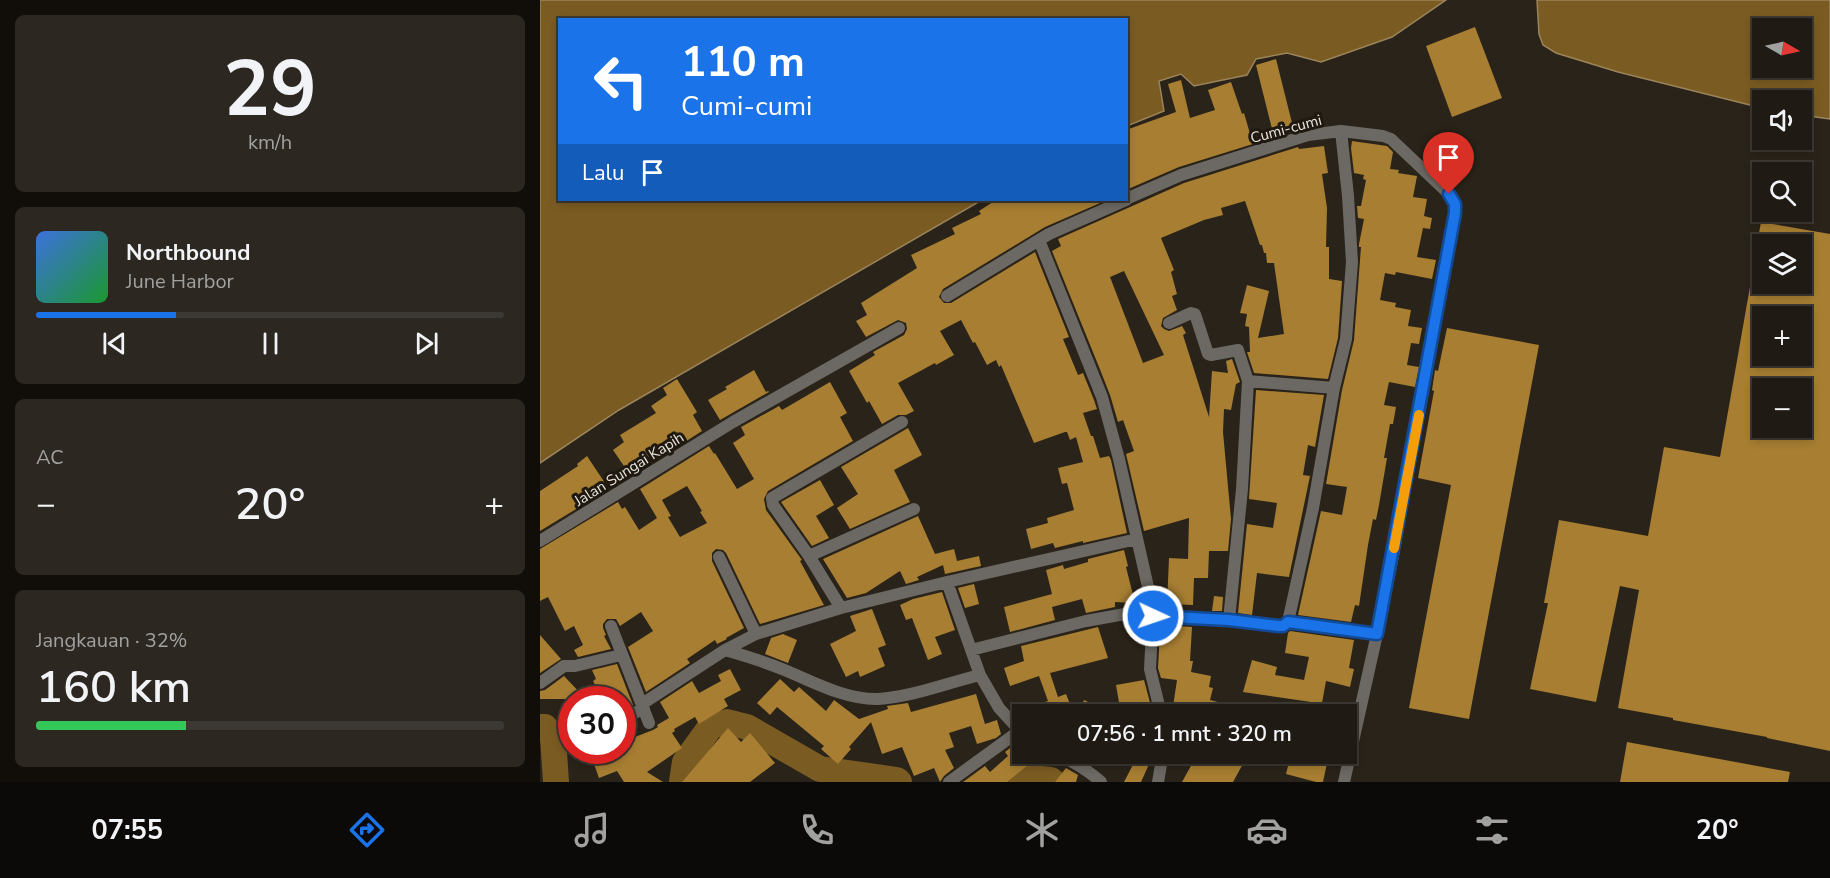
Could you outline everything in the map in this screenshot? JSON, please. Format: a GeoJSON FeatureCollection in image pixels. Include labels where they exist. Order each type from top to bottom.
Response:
{"type":"FeatureCollection","features":[{"type":"Feature","properties":{"kind":"street","name":"Cumi-cumi"},"geometry":{"type":"LineString","coordinates":[[1128,198],[1181,175],[1308,135],[1341,131],[1391,139],[1449,194],[1455,204],[1454,221],[1377,634],[1344,782]]}},
{"type":"Feature","properties":{"kind":"street"},"geometry":{"type":"LineString","coordinates":[[971,650],[1086,621],[1153,612],[1278,626],[1283,626],[1288,622],[1313,508],[1334,388],[1346,339],[1352,262],[1341,131]]}},
{"type":"Feature","properties":{"kind":"street","name":"Cumi-cumi"},"geometry":{"type":"LineString","coordinates":[[947,296],[1049,234],[1122,201]]}},
{"type":"Feature","properties":{"kind":"street"},"geometry":{"type":"LineString","coordinates":[[1039,240],[1102,397],[1119,459],[1153,612],[1150,669],[1159,704]]}},
{"type":"Feature","properties":{"kind":"street"},"geometry":{"type":"LineString","coordinates":[[1169,323],[1191,313],[1195,314],[1208,354],[1239,350],[1248,381],[1242,489],[1229,620]]}},
{"type":"Feature","properties":{"kind":"street","name":"Jalan Sungai Kapih"},"geometry":{"type":"LineString","coordinates":[[540,541],[733,422],[898,328]]}},
{"type":"Feature","properties":{"kind":"street"},"geometry":{"type":"LineString","coordinates":[[1248,381],[1334,388]]}},
{"type":"Feature","properties":{"kind":"street"},"geometry":{"type":"LineString","coordinates":[[841,608],[809,556],[773,505],[772,498],[902,422]]}},
{"type":"Feature","properties":{"kind":"street"},"geometry":{"type":"LineString","coordinates":[[809,556],[914,509]]}},
{"type":"Feature","properties":{"kind":"street"},"geometry":{"type":"LineString","coordinates":[[636,710],[725,650],[756,634],[841,608],[1137,539]]}},
{"type":"Feature","properties":{"kind":"street"},"geometry":{"type":"LineString","coordinates":[[719,557],[756,634]]}},
{"type":"Feature","properties":{"kind":"street"},"geometry":{"type":"LineString","coordinates":[[947,582],[980,675],[999,708],[1012,722]]}},
{"type":"Feature","properties":{"kind":"street"},"geometry":{"type":"LineString","coordinates":[[1288,622],[1377,634]]}},
{"type":"Feature","properties":{"kind":"street"},"geometry":{"type":"LineString","coordinates":[[611,626],[649,723]]}},
{"type":"Feature","properties":{"kind":"street"},"geometry":{"type":"LineString","coordinates":[[725,650],[754,658],[838,692],[877,699],[903,696],[980,675]]}},
{"type":"Feature","properties":{"kind":"street"},"geometry":{"type":"LineString","coordinates":[[540,682],[564,666],[575,666],[621,655]]}},
{"type":"Feature","properties":{"kind":"street"},"geometry":{"type":"LineString","coordinates":[[949,782],[1012,738]]}},
{"type":"Feature","properties":{"kind":"street"},"geometry":{"type":"LineString","coordinates":[[1077,764],[1101,782]]}},
{"type":"Feature","properties":{"kind":"street"},"geometry":{"type":"LineString","coordinates":[[1158,782],[1161,764]]}},
{"type":"Feature","properties":{"kind":"shaded area"},"geometry":{"type":"Polygon","coordinates":[[[540,0],[1446,0],[1392,37],[1321,62],[1287,53],[1256,59],[1247,75],[1194,86],[1181,74],[1159,81],[1164,111],[1128,126],[1128,18],[558,18],[558,201],[980,201],[619,410],[540,463],[540,0]]]}},
{"type":"Feature","properties":{"kind":"shaded area"},"geometry":{"type":"Polygon","coordinates":[[[1537,0],[1830,0],[1830,119],[1812,116],[1812,90],[1752,90],[1752,106],[1618,72],[1556,53],[1543,45],[1539,34],[1537,0]]]}},
{"type":"Feature","properties":{"kind":"building"},"geometry":{"type":"Polygon","coordinates":[[[1475,27],[1502,98],[1452,117],[1426,46],[1475,27]]]}},
{"type":"Feature","properties":{"kind":"building"},"geometry":{"type":"Polygon","coordinates":[[[1276,59],[1294,131],[1274,137],[1256,65],[1276,59]]]}},
{"type":"Feature","properties":{"kind":"building"},"geometry":{"type":"Polygon","coordinates":[[[1181,80],[1190,118],[1215,110],[1208,90],[1231,82],[1242,114],[1244,113],[1253,144],[1179,167],[1128,189],[1128,129],[1176,112],[1168,84],[1181,80]]]}},
{"type":"Feature","properties":{"kind":"building"},"geometry":{"type":"Polygon","coordinates":[[[1352,141],[1387,146],[1393,152],[1390,169],[1399,170],[1398,173],[1417,176],[1413,197],[1427,199],[1424,216],[1432,218],[1430,229],[1423,228],[1417,257],[1436,260],[1432,279],[1396,272],[1395,275],[1385,273],[1380,300],[1396,303],[1395,307],[1411,310],[1408,326],[1422,328],[1419,344],[1411,343],[1407,365],[1419,367],[1415,387],[1389,382],[1384,405],[1396,407],[1393,424],[1390,424],[1379,505],[1376,520],[1373,519],[1359,606],[1355,605],[1351,622],[1298,615],[1321,511],[1342,515],[1347,487],[1326,484],[1342,390],[1354,340],[1361,247],[1359,244],[1364,219],[1358,218],[1357,206],[1361,206],[1366,180],[1363,179],[1364,175],[1354,173],[1352,141]]]}},
{"type":"Feature","properties":{"kind":"building"},"geometry":{"type":"Polygon","coordinates":[[[1324,146],[1328,173],[1322,174],[1327,208],[1326,247],[1329,247],[1329,279],[1342,281],[1338,338],[1328,379],[1254,373],[1247,352],[1250,352],[1249,327],[1245,326],[1247,314],[1240,313],[1247,285],[1269,291],[1258,338],[1284,334],[1274,263],[1267,263],[1266,253],[1260,245],[1245,201],[1221,208],[1223,215],[1204,220],[1161,238],[1174,270],[1171,272],[1177,294],[1172,296],[1177,310],[1163,318],[1161,326],[1169,331],[1182,326],[1186,333],[1183,335],[1209,417],[1212,371],[1228,373],[1226,361],[1232,359],[1240,382],[1236,384],[1231,410],[1224,409],[1223,432],[1231,519],[1228,551],[1209,551],[1208,578],[1194,578],[1193,605],[1167,604],[1169,558],[1188,559],[1189,518],[1144,531],[1126,454],[1134,451],[1123,420],[1118,422],[1110,395],[1052,251],[1061,246],[1058,239],[1184,183],[1298,147],[1299,149],[1324,146]],[[1124,271],[1110,277],[1143,363],[1164,355],[1124,271]]]}},
{"type":"Feature","properties":{"kind":"building"},"geometry":{"type":"Polygon","coordinates":[[[994,201],[1105,201],[1045,227],[943,289],[939,297],[944,303],[951,303],[1035,252],[1069,337],[1063,339],[1078,375],[1083,373],[1097,409],[1083,413],[1100,458],[1109,456],[1111,460],[1127,533],[1055,548],[1053,543],[1031,549],[1026,529],[1048,523],[1047,518],[1074,510],[1067,483],[1062,484],[1058,468],[1083,462],[1076,437],[1070,440],[1065,432],[1034,443],[1001,365],[999,367],[996,360],[987,365],[961,320],[940,331],[954,355],[898,383],[914,411],[906,415],[898,415],[882,424],[849,371],[875,355],[873,352],[904,335],[907,329],[906,323],[898,320],[866,337],[856,321],[867,315],[861,303],[917,268],[911,255],[955,234],[952,228],[981,214],[979,211],[994,201]]]}},
{"type":"Feature","properties":{"kind":"building"},"geometry":{"type":"Polygon","coordinates":[[[1761,222],[1830,234],[1830,751],[1618,708],[1639,590],[1620,586],[1596,702],[1530,689],[1548,603],[1544,603],[1559,520],[1648,536],[1664,447],[1720,457],[1752,275],[1752,294],[1812,294],[1812,234],[1759,234],[1761,222]]]}},
{"type":"Feature","properties":{"kind":"building"},"geometry":{"type":"Polygon","coordinates":[[[1447,328],[1539,345],[1469,719],[1409,708],[1451,485],[1418,478],[1434,391],[1432,390],[1435,370],[1438,371],[1447,328]]]}},
{"type":"Feature","properties":{"kind":"building"},"geometry":{"type":"Polygon","coordinates":[[[754,370],[766,392],[769,392],[720,420],[708,400],[754,370]]]}},
{"type":"Feature","properties":{"kind":"building"},"geometry":{"type":"Polygon","coordinates":[[[677,379],[697,412],[693,415],[702,431],[677,447],[674,441],[647,458],[650,463],[632,475],[613,450],[624,442],[620,435],[656,413],[651,406],[667,395],[663,388],[677,379]]]}},
{"type":"Feature","properties":{"kind":"building"},"geometry":{"type":"Polygon","coordinates":[[[830,382],[847,413],[840,417],[853,441],[768,491],[764,499],[766,510],[802,560],[800,561],[824,605],[760,624],[726,553],[716,549],[712,553],[712,561],[744,628],[717,644],[715,640],[687,659],[690,663],[646,692],[628,647],[653,631],[641,612],[620,626],[616,619],[607,619],[603,624],[606,635],[604,636],[611,649],[578,657],[574,650],[583,645],[574,626],[565,631],[548,597],[540,601],[540,549],[618,502],[622,509],[625,507],[639,530],[657,518],[640,489],[709,446],[737,489],[754,479],[733,443],[745,435],[741,427],[779,406],[782,410],[830,382]],[[687,486],[662,500],[671,516],[668,517],[680,537],[707,523],[700,512],[702,511],[687,486]]]}},
{"type":"Feature","properties":{"kind":"building"},"geometry":{"type":"Polygon","coordinates":[[[1256,390],[1324,395],[1315,447],[1308,445],[1303,475],[1310,476],[1289,577],[1257,573],[1252,615],[1238,613],[1247,524],[1273,528],[1277,503],[1249,499],[1256,390]]]}},
{"type":"Feature","properties":{"kind":"building"},"geometry":{"type":"Polygon","coordinates":[[[908,428],[922,455],[894,470],[910,502],[850,529],[837,508],[858,494],[841,467],[908,428]]]}},
{"type":"Feature","properties":{"kind":"building"},"geometry":{"type":"Polygon","coordinates":[[[587,456],[609,489],[540,531],[540,491],[578,466],[577,464],[587,456]]]}},
{"type":"Feature","properties":{"kind":"building"},"geometry":{"type":"Polygon","coordinates":[[[820,480],[834,505],[816,516],[829,538],[812,546],[781,502],[820,480]]]}},
{"type":"Feature","properties":{"kind":"building"},"geometry":{"type":"Polygon","coordinates":[[[918,516],[935,554],[954,549],[957,561],[979,556],[981,566],[945,574],[943,565],[917,577],[919,580],[906,584],[900,571],[866,593],[847,598],[823,559],[918,516]]]}},
{"type":"Feature","properties":{"kind":"building"},"geometry":{"type":"Polygon","coordinates":[[[1124,550],[1135,603],[1115,602],[1115,607],[1086,613],[1082,599],[1052,607],[1055,620],[1010,632],[1004,607],[1052,594],[1046,570],[1063,565],[1064,569],[1088,562],[1088,559],[1124,550]]]}},
{"type":"Feature","properties":{"kind":"building"},"geometry":{"type":"Polygon","coordinates":[[[974,584],[979,604],[965,608],[958,588],[974,584]]]}},
{"type":"Feature","properties":{"kind":"building"},"geometry":{"type":"Polygon","coordinates":[[[942,592],[955,630],[935,637],[942,654],[928,660],[912,618],[906,620],[900,605],[913,599],[942,592]]]}},
{"type":"Feature","properties":{"kind":"building"},"geometry":{"type":"Polygon","coordinates":[[[1214,596],[1223,597],[1222,611],[1212,611],[1214,596]]]}},
{"type":"Feature","properties":{"kind":"building"},"geometry":{"type":"Polygon","coordinates":[[[872,609],[886,645],[878,648],[885,666],[860,677],[858,671],[846,677],[830,644],[856,631],[850,616],[872,609]]]}},
{"type":"Feature","properties":{"kind":"building"},"geometry":{"type":"Polygon","coordinates":[[[1178,626],[1192,627],[1191,672],[1211,676],[1209,687],[1213,688],[1210,700],[1225,704],[1173,704],[1177,680],[1161,678],[1158,668],[1160,633],[1176,635],[1178,626]]]}},
{"type":"Feature","properties":{"kind":"building"},"geometry":{"type":"Polygon","coordinates":[[[1098,627],[1108,658],[1050,673],[1058,697],[1066,694],[1070,704],[1039,704],[1048,701],[1039,676],[1010,686],[1004,668],[1024,661],[1021,646],[1098,627]]]}},
{"type":"Feature","properties":{"kind":"building"},"geometry":{"type":"Polygon","coordinates":[[[1290,631],[1354,640],[1349,668],[1354,669],[1350,687],[1326,681],[1322,704],[1243,692],[1252,660],[1277,667],[1275,675],[1304,680],[1309,657],[1285,653],[1290,631]]]}},
{"type":"Feature","properties":{"kind":"building"},"geometry":{"type":"Polygon","coordinates":[[[783,634],[797,640],[788,663],[765,654],[771,638],[783,634]]]}},
{"type":"Feature","properties":{"kind":"building"},"geometry":{"type":"Polygon","coordinates":[[[540,635],[561,659],[540,673],[540,635]]]}},
{"type":"Feature","properties":{"kind":"building"},"geometry":{"type":"Polygon","coordinates":[[[617,664],[626,686],[596,686],[593,681],[596,679],[592,670],[617,664]]]}},
{"type":"Feature","properties":{"kind":"building"},"geometry":{"type":"Polygon","coordinates":[[[730,669],[741,690],[724,699],[728,706],[699,724],[695,717],[674,729],[672,733],[682,748],[647,772],[663,782],[624,782],[617,771],[599,778],[594,764],[636,764],[636,737],[653,730],[669,718],[660,702],[692,681],[699,693],[721,681],[718,675],[730,669]]]}},
{"type":"Feature","properties":{"kind":"building"},"geometry":{"type":"Polygon","coordinates":[[[564,676],[574,686],[558,686],[558,699],[540,699],[540,691],[545,690],[564,676]]]}},
{"type":"Feature","properties":{"kind":"building"},"geometry":{"type":"Polygon","coordinates":[[[780,679],[794,692],[799,687],[826,711],[834,700],[859,719],[888,709],[887,706],[908,703],[911,712],[976,694],[985,724],[997,720],[1001,734],[977,744],[971,726],[949,733],[954,747],[945,750],[954,768],[940,782],[934,768],[914,776],[902,747],[882,754],[871,722],[849,747],[851,749],[838,764],[821,749],[824,746],[777,707],[770,715],[757,703],[780,679]]]}},
{"type":"Feature","properties":{"kind":"building"},"geometry":{"type":"Polygon","coordinates":[[[1144,680],[1150,704],[1119,704],[1116,685],[1144,680]]]}},
{"type":"Feature","properties":{"kind":"building"},"geometry":{"type":"Polygon","coordinates":[[[728,728],[741,742],[750,733],[775,763],[750,782],[682,782],[728,728]]]}},
{"type":"Feature","properties":{"kind":"building"},"geometry":{"type":"Polygon","coordinates":[[[1627,742],[1790,772],[1788,782],[1620,782],[1627,742]]]}},
{"type":"Feature","properties":{"kind":"building"},"geometry":{"type":"Polygon","coordinates":[[[1012,747],[1012,764],[1029,764],[1007,782],[963,782],[985,766],[990,772],[1008,756],[1005,752],[1012,747]]]}},
{"type":"Feature","properties":{"kind":"building"},"geometry":{"type":"Polygon","coordinates":[[[1133,764],[1149,764],[1141,782],[1124,782],[1133,764]]]}},
{"type":"Feature","properties":{"kind":"building"},"geometry":{"type":"Polygon","coordinates":[[[1192,764],[1243,764],[1233,782],[1182,782],[1192,764]]]}},
{"type":"Feature","properties":{"kind":"building"},"geometry":{"type":"Polygon","coordinates":[[[1288,764],[1327,764],[1323,782],[1286,774],[1288,764]]]}},
{"type":"Feature","properties":{"kind":"building"},"geometry":{"type":"Polygon","coordinates":[[[1066,768],[1078,775],[1076,782],[1055,782],[1066,768]]]}},
{"type":"Feature","properties":{"kind":"waterway"},"geometry":{"type":"LineString","coordinates":[[682,782],[685,762],[711,726],[727,722],[747,727],[820,769],[899,782]]}},
{"type":"Feature","properties":{"kind":"waterway"},"geometry":{"type":"LineString","coordinates":[[540,727],[545,727],[553,737],[556,782]]}},
{"type":"Feature","properties":{"kind":"waterway"},"geometry":{"type":"LineString","coordinates":[[1017,782],[1019,777],[1053,782]]}},
{"type":"Feature","properties":{"kind":"slow traffic"},"geometry":{"type":"LineString","coordinates":[[1394,548],[1419,415]]}},
{"type":"Feature","properties":{"kind":"route"},"geometry":{"type":"LineString","coordinates":[[1153,616],[1229,620],[1278,626],[1283,626],[1288,622],[1377,634],[1455,213],[1455,204],[1449,194]]}}]}
